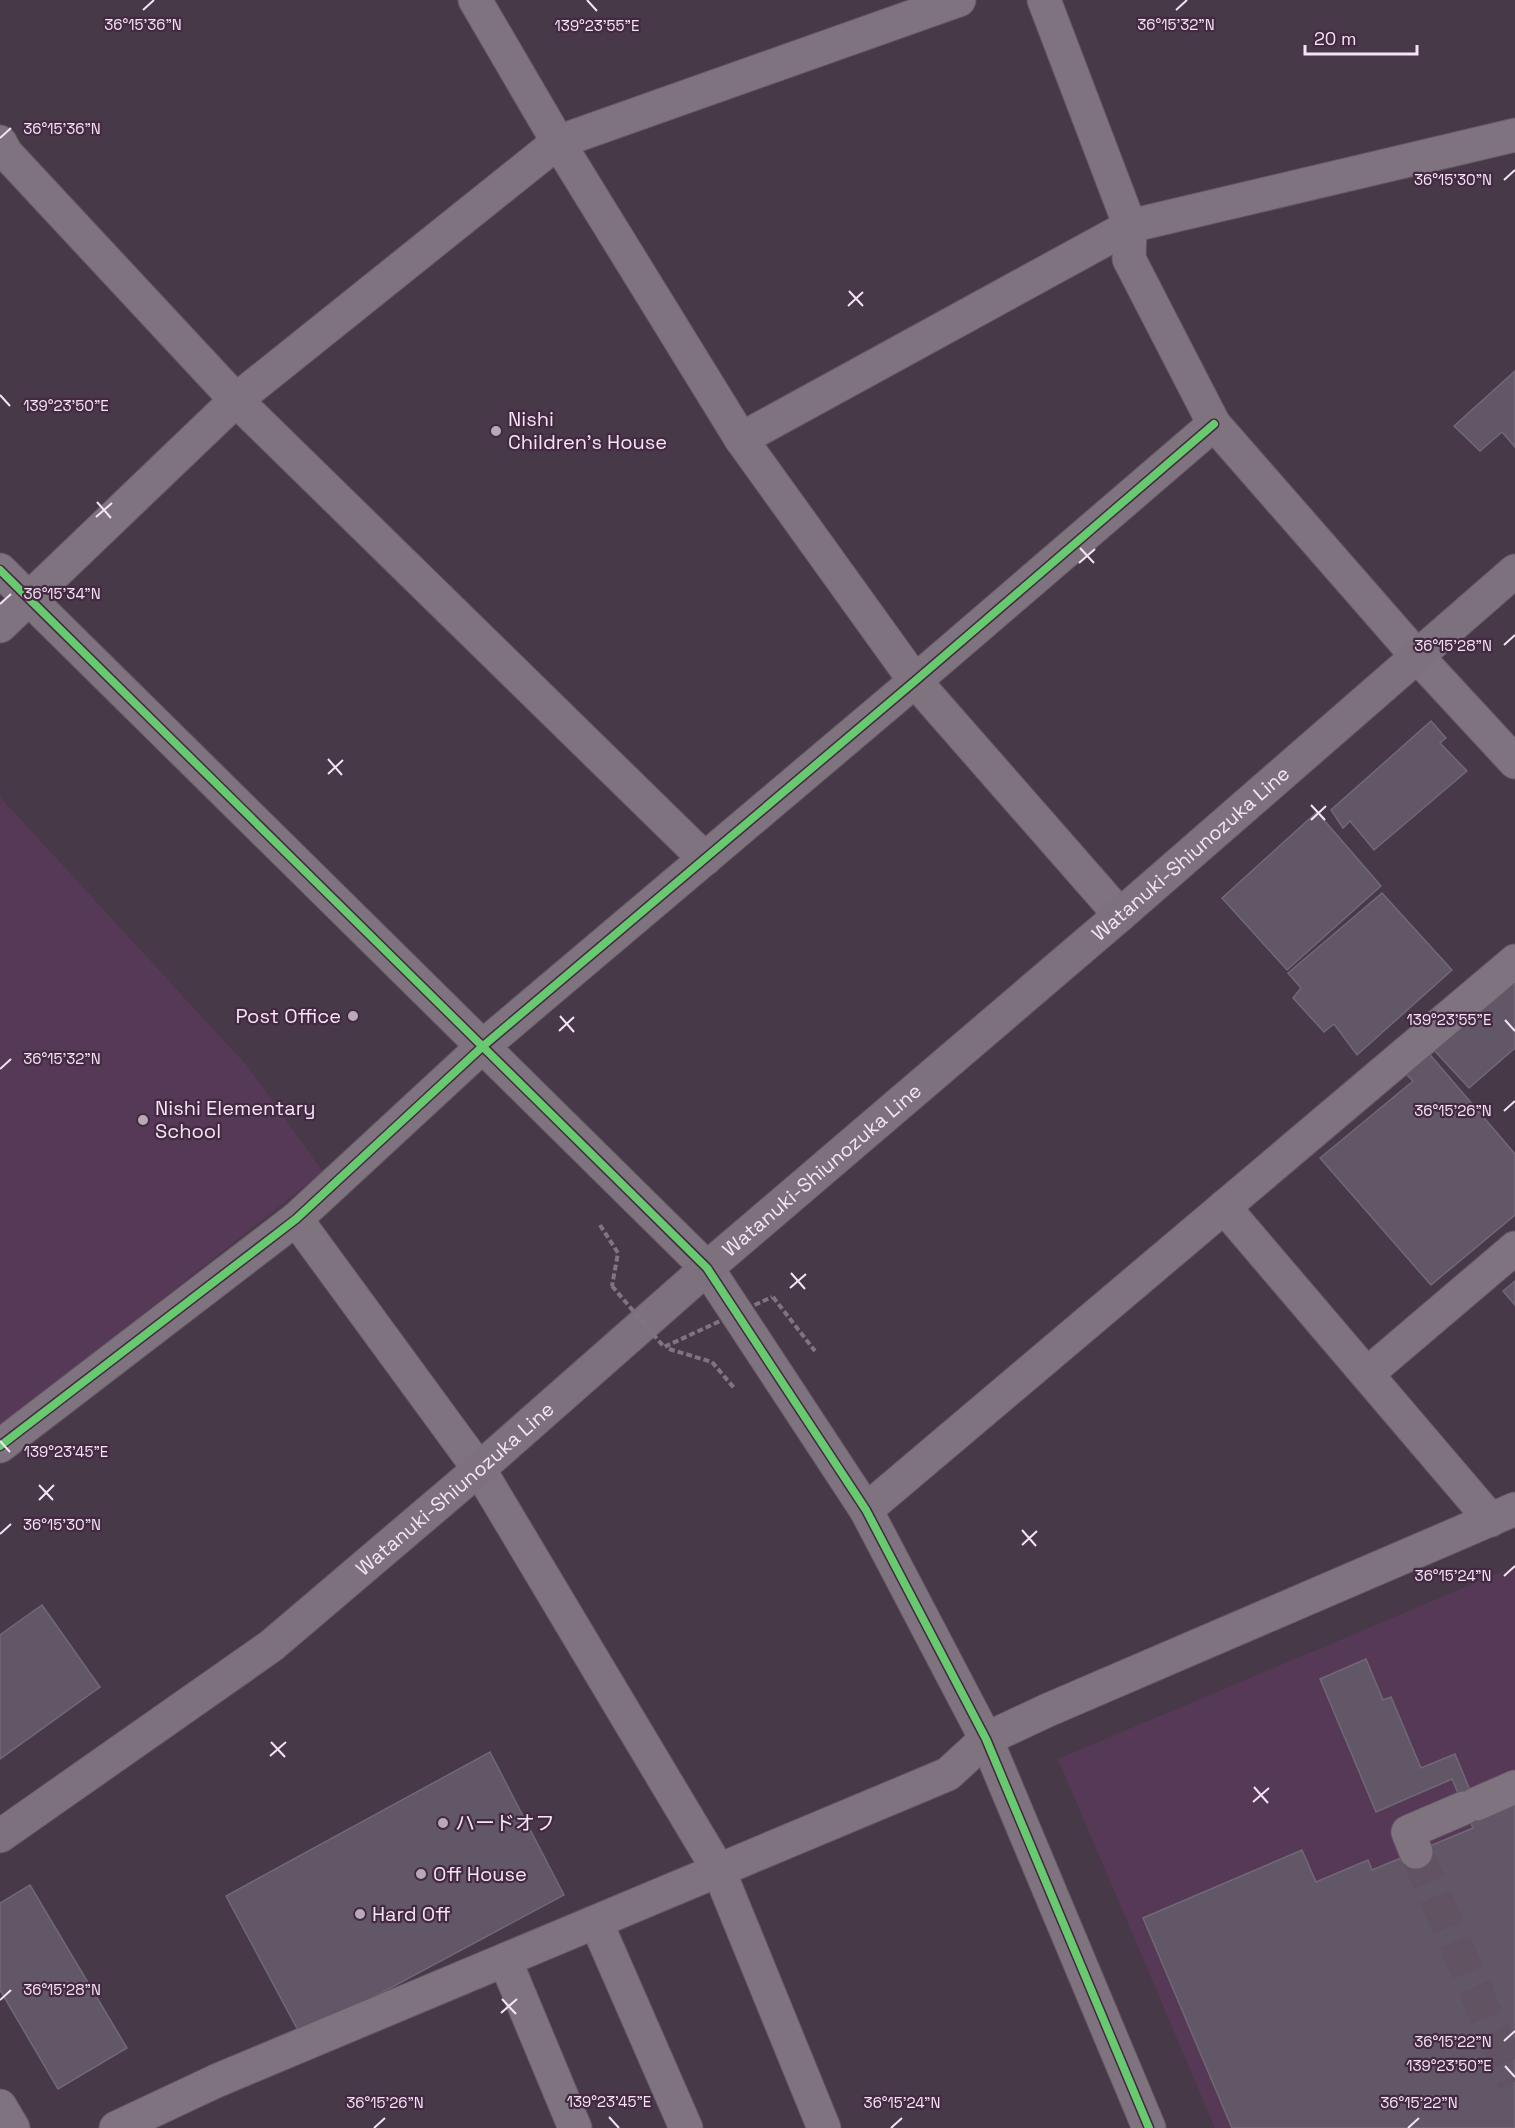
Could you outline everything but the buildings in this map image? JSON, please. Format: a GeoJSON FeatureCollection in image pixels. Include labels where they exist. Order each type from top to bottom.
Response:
{"type":"FeatureCollection","features":[{"type":"Feature","properties":{"kind":"main road","name":"Watanuki-Shiunozuka Line"},"geometry":{"type":"LineString","coordinates":[[0,1836],[271,1647],[1515,571]]}},
{"type":"Feature","properties":{"kind":"street"},"geometry":{"type":"LineString","coordinates":[[475,0],[558,142],[741,439],[915,681],[1120,915]]}},
{"type":"Feature","properties":{"kind":"street"},"geometry":{"type":"LineString","coordinates":[[0,626],[236,400],[558,142],[958,0]]}},
{"type":"Feature","properties":{"kind":"street"},"geometry":{"type":"LineString","coordinates":[[1044,0],[1130,226],[1129,259],[1214,424],[1416,656],[1515,762]]}},
{"type":"Feature","properties":{"kind":"street"},"geometry":{"type":"LineString","coordinates":[[741,439],[1130,226],[1515,135]]}},
{"type":"Feature","properties":{"kind":"street"},"geometry":{"type":"LineString","coordinates":[[0,142],[6,153],[236,400],[705,859]]}},
{"type":"Feature","properties":{"kind":"street"},"geometry":{"type":"LineString","coordinates":[[0,1446],[297,1219],[482,1047],[915,681],[1214,424]]}},
{"type":"Feature","properties":{"kind":"street"},"geometry":{"type":"LineString","coordinates":[[0,570],[707,1269],[866,1510],[986,1739],[1149,2128]]}},
{"type":"Feature","properties":{"kind":"street"},"geometry":{"type":"LineString","coordinates":[[866,1510],[1515,961]]}},
{"type":"Feature","properties":{"kind":"street"},"geometry":{"type":"LineString","coordinates":[[116,2128],[216,2081],[948,1774],[986,1739],[1048,1710],[1503,1514],[1367,1374],[1224,1207]]}},
{"type":"Feature","properties":{"kind":"street"},"geometry":{"type":"LineString","coordinates":[[297,1219],[479,1469],[718,1871],[824,2128]]}},
{"type":"Feature","properties":{"kind":"street"},"geometry":{"type":"LineString","coordinates":[[1367,1374],[1515,1248]]}},
{"type":"Feature","properties":{"kind":"street"},"geometry":{"type":"LineString","coordinates":[[1416,1852],[1408,1832],[1515,1787]]}},
{"type":"Feature","properties":{"kind":"street"},"geometry":{"type":"LineString","coordinates":[[596,1922],[686,2128]]}},
{"type":"Feature","properties":{"kind":"street"},"geometry":{"type":"LineString","coordinates":[[505,1960],[575,2128]]}},
{"type":"Feature","properties":{"kind":"street"},"geometry":{"type":"LineString","coordinates":[[0,2106],[13,2128]]}},
{"type":"Feature","properties":{"kind":"path"},"geometry":{"type":"LineString","coordinates":[[600,1225],[618,1252],[612,1286],[664,1347],[711,1362],[735,1389]]}},
{"type":"Feature","properties":{"kind":"path"},"geometry":{"type":"LineString","coordinates":[[664,1347],[772,1297],[815,1351]]}},
{"type":"Feature","properties":{"kind":"shaded area","name":"Nishi Elementary School"},"geometry":{"type":"Polygon","coordinates":[[[0,797],[248,1067],[323,1172],[0,1427],[0,797]]]}},
{"type":"Feature","properties":{"kind":"shaded area"},"geometry":{"type":"Polygon","coordinates":[[[1515,1566],[1515,2128],[1215,2128],[1058,1759],[1515,1566]]]}},
{"type":"Feature","properties":{"kind":"tunnel"},"geometry":{"type":"LineString","coordinates":[[1416,1852],[1515,2082]]}},
{"type":"Feature","properties":{"kind":"cycle path"},"geometry":{"type":"LineString","coordinates":[[0,1446],[296,1219],[482,1047],[915,681],[1214,424]]}},
{"type":"Feature","properties":{"kind":"cycle path"},"geometry":{"type":"LineString","coordinates":[[0,570],[707,1268],[866,1510],[986,1739],[1149,2128]]}},
{"type":"Feature","properties":{"kind":"place","name":"Nishi Children's House"},"geometry":{"type":"Point","coordinates":[496,431]}},
{"type":"Feature","properties":{"kind":"place","name":"Post Office"},"geometry":{"type":"Point","coordinates":[353,1016]}},
{"type":"Feature","properties":{"kind":"place","name":"Nishi Elementary School"},"geometry":{"type":"Point","coordinates":[143,1120]}},
{"type":"Feature","properties":{"kind":"place","name":"ハードオフ"},"geometry":{"type":"Point","coordinates":[443,1823]}},
{"type":"Feature","properties":{"kind":"place","name":"Off House"},"geometry":{"type":"Point","coordinates":[421,1874]}},
{"type":"Feature","properties":{"kind":"place","name":"Hard Off"},"geometry":{"type":"Point","coordinates":[360,1914]}}]}
